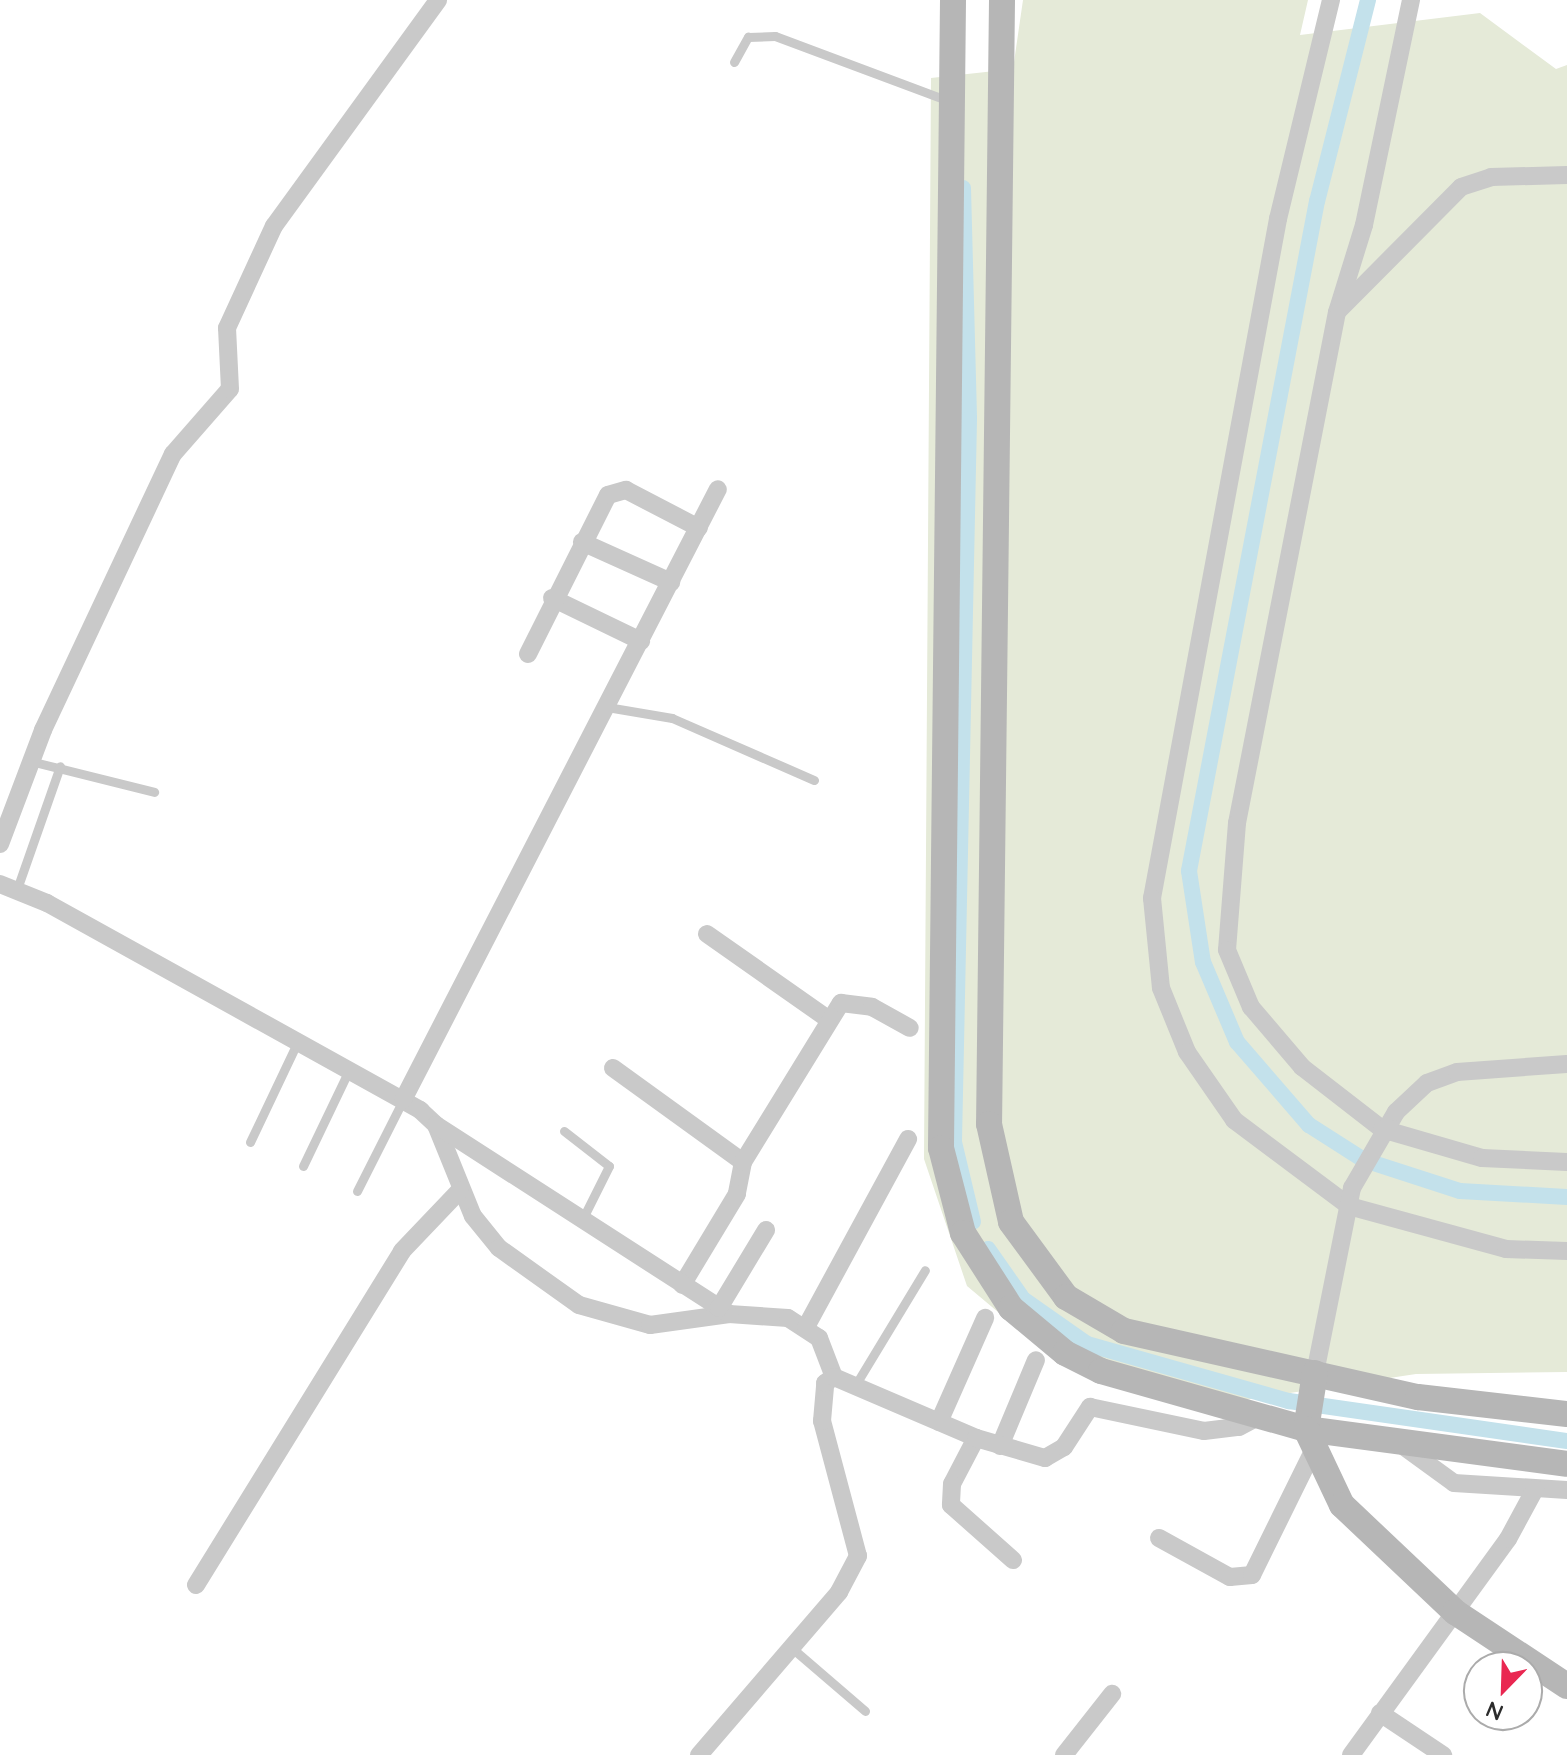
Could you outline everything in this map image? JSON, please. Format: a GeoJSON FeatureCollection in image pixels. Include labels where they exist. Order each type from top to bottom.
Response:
{"type":"FeatureCollection","features":[{"type":"Feature","properties":{"kind":"street"},"geometry":{"type":"LineString","coordinates":[[0,844],[29,761],[173,454],[230,389],[227,328],[274,226],[438,0]]}},
{"type":"Feature","properties":{"kind":"street"},"geometry":{"type":"LineString","coordinates":[[953,0],[949,101],[941,1148],[963,1233],[1011,1308],[1065,1353],[1101,1371],[1262,1415],[1309,1432],[1567,1464]]}},
{"type":"Feature","properties":{"kind":"street"},"geometry":{"type":"LineString","coordinates":[[1002,0],[989,1124],[996,1177],[1011,1222],[1041,1272],[1100,1318],[1223,1358],[1315,1377],[1495,1411],[1567,1414]]}},
{"type":"Feature","properties":{"kind":"street"},"geometry":{"type":"LineString","coordinates":[[1331,0],[1278,219],[1152,898],[1161,988],[1187,1052],[1234,1120],[1350,1197],[1506,1249],[1567,1251]]}},
{"type":"Feature","properties":{"kind":"street"},"geometry":{"type":"LineString","coordinates":[[1411,0],[1364,225],[1337,312],[1237,823],[1227,950],[1251,1007],[1302,1067],[1380,1135],[1482,1158],[1567,1162]]}},
{"type":"Feature","properties":{"kind":"street"},"geometry":{"type":"LineString","coordinates":[[1337,312],[1461,187],[1491,177],[1567,175]]}},
{"type":"Feature","properties":{"kind":"street"},"geometry":{"type":"LineString","coordinates":[[528,654],[552,598],[615,489],[699,528]]}},
{"type":"Feature","properties":{"kind":"street"},"geometry":{"type":"LineString","coordinates":[[403,1100],[718,489]]}},
{"type":"Feature","properties":{"kind":"street"},"geometry":{"type":"LineString","coordinates":[[582,542],[671,582]]}},
{"type":"Feature","properties":{"kind":"street"},"geometry":{"type":"LineString","coordinates":[[552,598],[641,641]]}},
{"type":"Feature","properties":{"kind":"street"},"geometry":{"type":"LineString","coordinates":[[8,887],[403,1100],[436,1125],[724,1311]]}},
{"type":"Feature","properties":{"kind":"street"},"geometry":{"type":"LineString","coordinates":[[707,934],[828,1019]]}},
{"type":"Feature","properties":{"kind":"street"},"geometry":{"type":"LineString","coordinates":[[682,1285],[737,1194],[743,1162],[828,1019],[854,1000],[910,1028]]}},
{"type":"Feature","properties":{"kind":"street"},"geometry":{"type":"LineString","coordinates":[[1159,1538],[1230,1577],[1252,1575],[1309,1432],[1315,1377],[1350,1197],[1380,1135],[1427,1083],[1457,1072],[1567,1064]]}},
{"type":"Feature","properties":{"kind":"street"},"geometry":{"type":"LineString","coordinates":[[613,1068],[743,1162]]}},
{"type":"Feature","properties":{"kind":"street"},"geometry":{"type":"LineString","coordinates":[[436,1125],[460,1190],[499,1248],[579,1305],[650,1325],[724,1311],[788,1318],[819,1338],[834,1377]]}},
{"type":"Feature","properties":{"kind":"street"},"geometry":{"type":"LineString","coordinates":[[806,1327],[908,1139]]}},
{"type":"Feature","properties":{"kind":"street"},"geometry":{"type":"LineString","coordinates":[[196,1585],[402,1251],[460,1190]]}},
{"type":"Feature","properties":{"kind":"street"},"geometry":{"type":"LineString","coordinates":[[724,1311],[766,1230]]}},
{"type":"Feature","properties":{"kind":"street"},"geometry":{"type":"LineString","coordinates":[[939,1422],[985,1318]]}},
{"type":"Feature","properties":{"kind":"street"},"geometry":{"type":"LineString","coordinates":[[1000,1446],[1036,1360]]}},
{"type":"Feature","properties":{"kind":"street"},"geometry":{"type":"LineString","coordinates":[[834,1377],[976,1438],[1000,1446],[1055,1455],[1090,1407],[1204,1431],[1239,1427],[1262,1415]]}},
{"type":"Feature","properties":{"kind":"street"},"geometry":{"type":"LineString","coordinates":[[699,1755],[793,1649],[858,1556],[822,1421],[825,1383],[834,1377]]}},
{"type":"Feature","properties":{"kind":"street"},"geometry":{"type":"LineString","coordinates":[[1309,1432],[1342,1505],[1455,1612],[1567,1686]]}},
{"type":"Feature","properties":{"kind":"street"},"geometry":{"type":"LineString","coordinates":[[976,1438],[952,1484],[951,1505],[1013,1560]]}},
{"type":"Feature","properties":{"kind":"street"},"geometry":{"type":"LineString","coordinates":[[1399,1443],[1454,1483],[1567,1490]]}},
{"type":"Feature","properties":{"kind":"street"},"geometry":{"type":"LineString","coordinates":[[1351,1755],[1455,1612],[1535,1489]]}},
{"type":"Feature","properties":{"kind":"street"},"geometry":{"type":"LineString","coordinates":[[1064,1755],[1112,1694]]}},
{"type":"Feature","properties":{"kind":"street"},"geometry":{"type":"LineString","coordinates":[[1380,1713],[1443,1755]]}},
{"type":"Feature","properties":{"kind":"lane"},"geometry":{"type":"LineString","coordinates":[[734,62],[748,37],[775,36],[949,101]]}},
{"type":"Feature","properties":{"kind":"lane"},"geometry":{"type":"LineString","coordinates":[[607,707],[672,718],[814,780]]}},
{"type":"Feature","properties":{"kind":"lane"},"geometry":{"type":"LineString","coordinates":[[29,761],[60,766],[154,792]]}},
{"type":"Feature","properties":{"kind":"lane"},"geometry":{"type":"LineString","coordinates":[[8,887],[60,766]]}},
{"type":"Feature","properties":{"kind":"lane"},"geometry":{"type":"LineString","coordinates":[[250,1142],[298,1041]]}},
{"type":"Feature","properties":{"kind":"lane"},"geometry":{"type":"LineString","coordinates":[[303,1166],[349,1070]]}},
{"type":"Feature","properties":{"kind":"lane"},"geometry":{"type":"LineString","coordinates":[[357,1191],[403,1100]]}},
{"type":"Feature","properties":{"kind":"lane"},"geometry":{"type":"LineString","coordinates":[[564,1131],[609,1166],[582,1220]]}},
{"type":"Feature","properties":{"kind":"lane"},"geometry":{"type":"LineString","coordinates":[[856,1384],[925,1270]]}},
{"type":"Feature","properties":{"kind":"lane"},"geometry":{"type":"LineString","coordinates":[[793,1649],[865,1711]]}},
{"type":"Feature","properties":{"kind":"green space"},"geometry":{"type":"Polygon","coordinates":[[[1023,0],[1308,0],[1300,35],[1480,13],[1556,69],[1567,65],[1567,1372],[1416,1374],[1198,1407],[1060,1364],[967,1286],[924,1159],[931,78],[1013,69],[1023,0]]]}},
{"type":"Feature","properties":{"kind":"waterway"},"geometry":{"type":"LineString","coordinates":[[1368,0],[1317,201],[1189,871],[1203,962],[1237,1042],[1309,1125],[1364,1160],[1460,1191],[1567,1197]]}},
{"type":"Feature","properties":{"kind":"waterway"},"geometry":{"type":"LineString","coordinates":[[963,188],[969,419],[954,1142],[973,1222]]}},
{"type":"Feature","properties":{"kind":"waterway"},"geometry":{"type":"LineString","coordinates":[[988,1249],[1023,1299],[1087,1344],[1289,1401],[1567,1441]]}}]}
